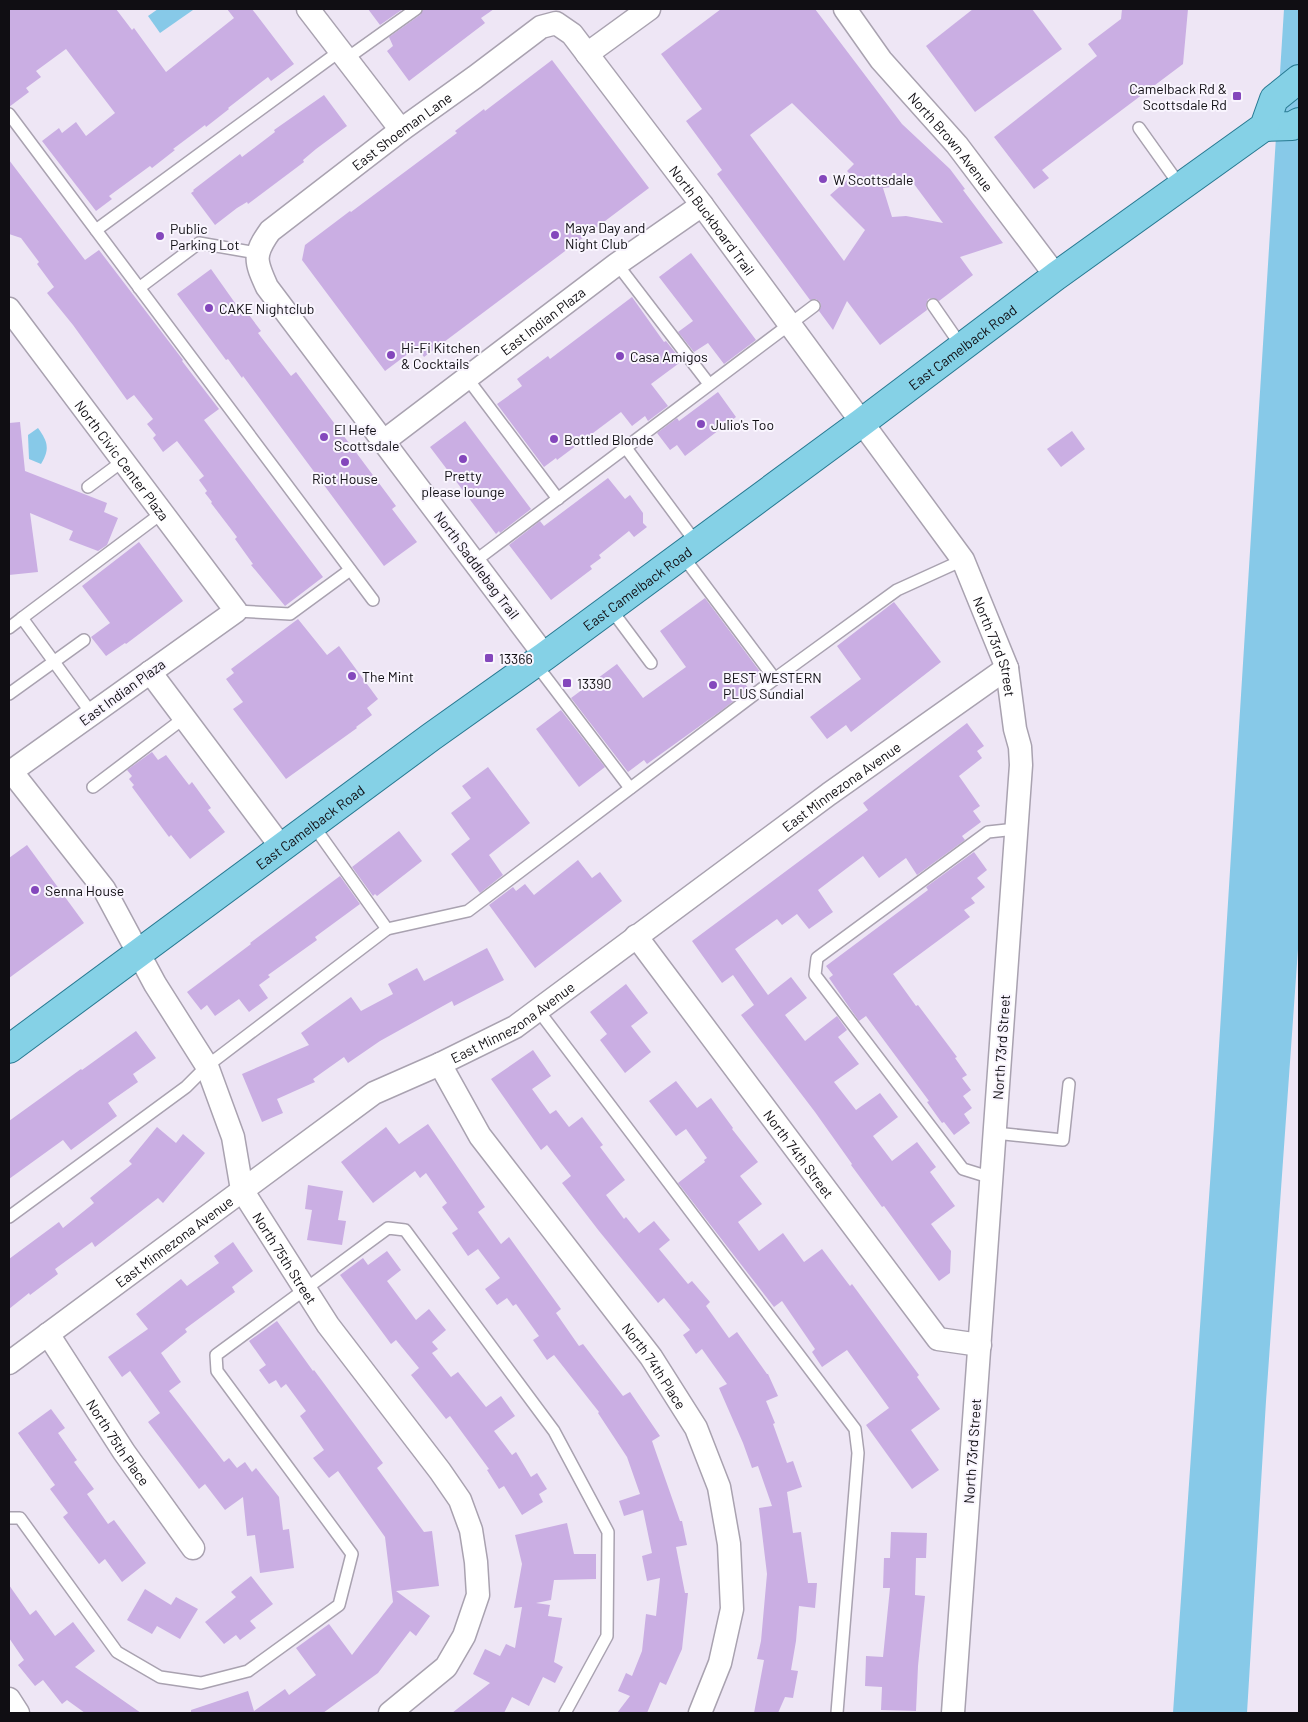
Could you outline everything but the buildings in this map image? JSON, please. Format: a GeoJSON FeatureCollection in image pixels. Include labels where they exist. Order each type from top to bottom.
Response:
{"type":"FeatureCollection","features":[{"type":"Feature","properties":{"kind":"main road"},"geometry":{"type":"LineString","coordinates":[[1299,79],[1274,99],[1264,127],[1292,126],[1299,122]]}},
{"type":"Feature","properties":{"kind":"main road","name":"East Camelback Road"},"geometry":{"type":"LineString","coordinates":[[9,1049],[312,825],[540,660],[861,423],[1056,276],[1264,127]]}},
{"type":"Feature","properties":{"kind":"street"},"geometry":{"type":"LineString","coordinates":[[308,9],[401,130]]}},
{"type":"Feature","properties":{"kind":"street"},"geometry":{"type":"LineString","coordinates":[[587,54],[649,9]]}},
{"type":"Feature","properties":{"kind":"street","name":"North Brown Avenue"},"geometry":{"type":"LineString","coordinates":[[845,9],[881,60],[957,145],[1056,276]]}},
{"type":"Feature","properties":{"kind":"street","name":"North Buckboard Trail"},"geometry":{"type":"LineString","coordinates":[[556,23],[572,34],[702,204],[861,423]]}},
{"type":"Feature","properties":{"kind":"street","name":"East Shoeman Lane"},"geometry":{"type":"LineString","coordinates":[[257,253],[270,231],[401,130],[541,27],[556,23]]}},
{"type":"Feature","properties":{"kind":"street","name":"East Indian Plaza"},"geometry":{"type":"LineString","coordinates":[[384,441],[617,264],[702,204]]}},
{"type":"Feature","properties":{"kind":"street","name":"North Saddlebag Trail"},"geometry":{"type":"LineString","coordinates":[[257,253],[258,269],[267,286],[475,561],[540,660]]}},
{"type":"Feature","properties":{"kind":"street","name":"North Civic Center Plaza"},"geometry":{"type":"LineString","coordinates":[[12,321],[123,461],[236,611]]}},
{"type":"Feature","properties":{"kind":"street","name":"North 73rd Street"},"geometry":{"type":"LineString","coordinates":[[861,423],[963,560],[1007,668],[1015,729],[1020,746],[1021,765],[992,1178],[952,1713]]}},
{"type":"Feature","properties":{"kind":"street","name":"East Indian Plaza"},"geometry":{"type":"LineString","coordinates":[[10,772],[236,611]]}},
{"type":"Feature","properties":{"kind":"street","name":"East Minnezona Avenue"},"geometry":{"type":"LineString","coordinates":[[9,1362],[374,1093],[440,1064],[515,1027],[829,794],[1007,668]]}},
{"type":"Feature","properties":{"kind":"street"},"geometry":{"type":"LineString","coordinates":[[150,672],[282,848]]}},
{"type":"Feature","properties":{"kind":"street","name":"North 75th Street"},"geometry":{"type":"LineString","coordinates":[[10,772],[104,889],[155,984],[207,1066],[233,1137],[242,1190],[328,1325],[460,1500],[471,1530],[476,1562],[478,1595],[464,1636],[446,1667],[390,1713]]}},
{"type":"Feature","properties":{"kind":"street","name":"North 74th Street"},"geometry":{"type":"LineString","coordinates":[[636,936],[938,1339],[980,1345]]}},
{"type":"Feature","properties":{"kind":"street","name":"North 74th Place"},"geometry":{"type":"LineString","coordinates":[[440,1064],[480,1136],[651,1357],[696,1428],[719,1488],[729,1544],[732,1609],[720,1663],[700,1713]]}},
{"type":"Feature","properties":{"kind":"street","name":"North 75th Place"},"geometry":{"type":"LineString","coordinates":[[48,1334],[124,1452],[193,1548]]}},
{"type":"Feature","properties":{"kind":"street"},"geometry":{"type":"LineString","coordinates":[[9,1699],[18,1713]]}},
{"type":"Feature","properties":{"kind":"lane"},"geometry":{"type":"LineString","coordinates":[[96,230],[343,55],[416,9]]}},
{"type":"Feature","properties":{"kind":"lane"},"geometry":{"type":"LineString","coordinates":[[9,114],[373,600]]}},
{"type":"Feature","properties":{"kind":"lane"},"geometry":{"type":"LineString","coordinates":[[1139,128],[1181,187]]}},
{"type":"Feature","properties":{"kind":"lane"},"geometry":{"type":"LineString","coordinates":[[139,288],[199,244],[257,253]]}},
{"type":"Feature","properties":{"kind":"lane"},"geometry":{"type":"LineString","coordinates":[[617,264],[709,384]]}},
{"type":"Feature","properties":{"kind":"lane"},"geometry":{"type":"LineString","coordinates":[[933,305],[962,347]]}},
{"type":"Feature","properties":{"kind":"lane"},"geometry":{"type":"LineString","coordinates":[[475,561],[814,306]]}},
{"type":"Feature","properties":{"kind":"lane"},"geometry":{"type":"LineString","coordinates":[[466,378],[558,498]]}},
{"type":"Feature","properties":{"kind":"lane"},"geometry":{"type":"LineString","coordinates":[[626,448],[775,679]]}},
{"type":"Feature","properties":{"kind":"lane"},"geometry":{"type":"LineString","coordinates":[[88,487],[123,461]]}},
{"type":"Feature","properties":{"kind":"lane"},"geometry":{"type":"LineString","coordinates":[[10,625],[22,618],[162,512]]}},
{"type":"Feature","properties":{"kind":"lane"},"geometry":{"type":"LineString","coordinates":[[9,1217],[186,1087],[207,1066],[387,929],[468,910],[775,679],[897,590],[963,560]]}},
{"type":"Feature","properties":{"kind":"lane"},"geometry":{"type":"LineString","coordinates":[[236,611],[290,614],[350,570]]}},
{"type":"Feature","properties":{"kind":"lane"},"geometry":{"type":"LineString","coordinates":[[610,608],[651,664]]}},
{"type":"Feature","properties":{"kind":"lane"},"geometry":{"type":"LineString","coordinates":[[22,618],[92,714]]}},
{"type":"Feature","properties":{"kind":"lane"},"geometry":{"type":"LineString","coordinates":[[9,694],[84,640]]}},
{"type":"Feature","properties":{"kind":"lane"},"geometry":{"type":"LineString","coordinates":[[540,660],[630,788]]}},
{"type":"Feature","properties":{"kind":"lane"},"geometry":{"type":"LineString","coordinates":[[93,787],[184,718]]}},
{"type":"Feature","properties":{"kind":"lane"},"geometry":{"type":"LineString","coordinates":[[312,825],[387,929]]}},
{"type":"Feature","properties":{"kind":"lane"},"geometry":{"type":"LineString","coordinates":[[992,1178],[963,1169],[814,975],[817,958],[988,832],[1016,829]]}},
{"type":"Feature","properties":{"kind":"lane"},"geometry":{"type":"LineString","coordinates":[[538,1010],[855,1429],[858,1453],[837,1713]]}},
{"type":"Feature","properties":{"kind":"lane"},"geometry":{"type":"LineString","coordinates":[[995,1133],[1063,1140],[1069,1084]]}},
{"type":"Feature","properties":{"kind":"lane"},"geometry":{"type":"LineString","coordinates":[[9,1518],[20,1518],[117,1652],[160,1677],[200,1683],[248,1671],[339,1605],[352,1554],[217,1371],[216,1355],[388,1228],[405,1230],[554,1431],[608,1532],[607,1636],[565,1713]]}},
{"type":"Feature","properties":{"kind":"water"},"geometry":{"type":"Polygon","coordinates":[[[158,9],[193,10],[160,33],[148,16],[158,9]]]}},
{"type":"Feature","properties":{"kind":"water"},"geometry":{"type":"Polygon","coordinates":[[[1284,9],[1299,9],[1299,935],[1266,1401],[1247,1713],[1173,1713],[1214,1126],[1284,9]]]}},
{"type":"Feature","properties":{"kind":"water"},"geometry":{"type":"Polygon","coordinates":[[[38,428],[47,446],[46,454],[41,464],[29,459],[28,435],[38,428]]]}},
{"type":"Feature","properties":{"kind":"place","name":"Camelback Rd & Scottsdale Rd"},"geometry":{"type":"Point","coordinates":[1237,96]}},
{"type":"Feature","properties":{"kind":"place","name":"W Scottsdale"},"geometry":{"type":"Point","coordinates":[823,179]}},
{"type":"Feature","properties":{"kind":"place","name":"Maya Day and Night Club"},"geometry":{"type":"Point","coordinates":[555,235]}},
{"type":"Feature","properties":{"kind":"place","name":"Public Parking Lot"},"geometry":{"type":"Point","coordinates":[160,236]}},
{"type":"Feature","properties":{"kind":"place","name":"CAKE Nightclub"},"geometry":{"type":"Point","coordinates":[209,308]}},
{"type":"Feature","properties":{"kind":"place","name":"Hi-Fi Kitchen & Cocktails"},"geometry":{"type":"Point","coordinates":[391,355]}},
{"type":"Feature","properties":{"kind":"place","name":"Casa Amigos"},"geometry":{"type":"Point","coordinates":[620,356]}},
{"type":"Feature","properties":{"kind":"place","name":"Julio's Too"},"geometry":{"type":"Point","coordinates":[701,424]}},
{"type":"Feature","properties":{"kind":"place","name":"El Hefe Scottsdale"},"geometry":{"type":"Point","coordinates":[324,437]}},
{"type":"Feature","properties":{"kind":"place","name":"Bottled Blonde"},"geometry":{"type":"Point","coordinates":[554,439]}},
{"type":"Feature","properties":{"kind":"place","name":"Pretty please lounge"},"geometry":{"type":"Point","coordinates":[463,459]}},
{"type":"Feature","properties":{"kind":"place","name":"Riot House"},"geometry":{"type":"Point","coordinates":[345,462]}},
{"type":"Feature","properties":{"kind":"place","name":"13366"},"geometry":{"type":"Point","coordinates":[489,658]}},
{"type":"Feature","properties":{"kind":"place","name":"The Mint"},"geometry":{"type":"Point","coordinates":[352,676]}},
{"type":"Feature","properties":{"kind":"place","name":"13390"},"geometry":{"type":"Point","coordinates":[567,683]}},
{"type":"Feature","properties":{"kind":"place","name":"BEST WESTERN PLUS Sundial"},"geometry":{"type":"Point","coordinates":[713,685]}},
{"type":"Feature","properties":{"kind":"place","name":"Senna House"},"geometry":{"type":"Point","coordinates":[35,890]}}]}
